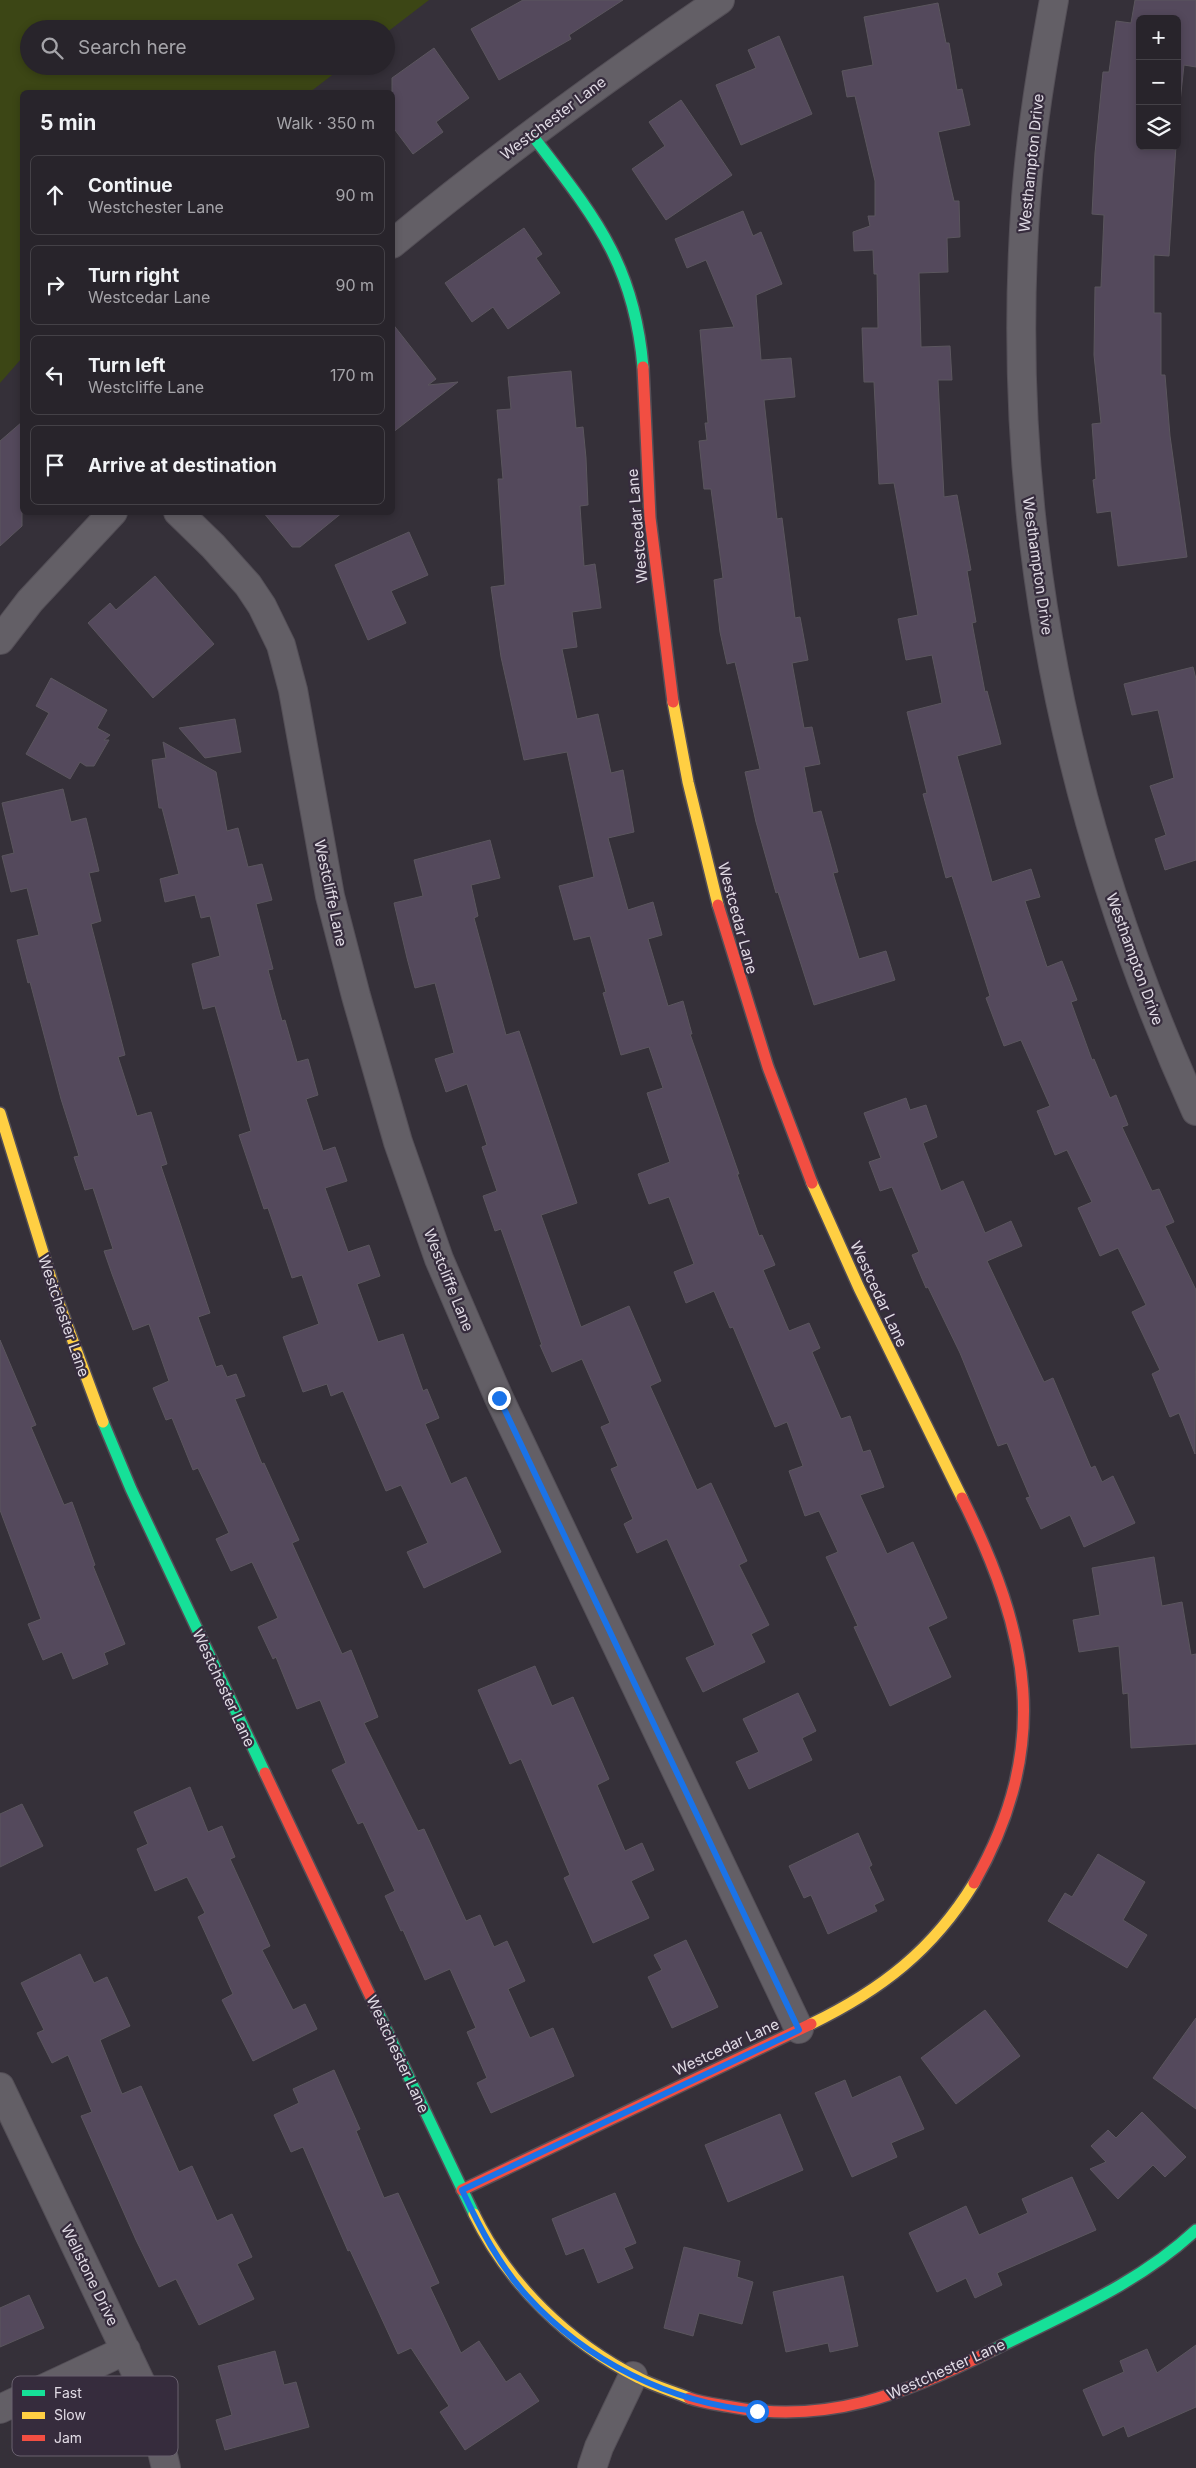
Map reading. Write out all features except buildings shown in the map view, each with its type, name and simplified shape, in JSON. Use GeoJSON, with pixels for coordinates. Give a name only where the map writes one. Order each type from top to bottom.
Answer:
{"type":"FeatureCollection","features":[{"type":"Feature","properties":{"kind":"street","name":"Westchester Lane"},"geometry":{"type":"LineString","coordinates":[[395,242],[473,178],[612,74],[720,0]]}},
{"type":"Feature","properties":{"kind":"street","name":"Westhampton Drive"},"geometry":{"type":"LineString","coordinates":[[1054,0],[1033,121],[1026,195],[1021,289],[1022,396],[1033,534],[1056,687],[1084,804],[1127,944],[1196,1111]]}},
{"type":"Feature","properties":{"kind":"street","name":"Westcedar Lane"},"geometry":{"type":"LineString","coordinates":[[462,2190],[799,2030],[862,1996],[892,1976],[918,1955],[943,1928],[965,1897],[984,1865],[1000,1829],[1012,1793],[1021,1757],[1024,1725],[1024,1686],[1018,1646],[1007,1605],[989,1560],[810,1180],[773,1082],[738,977],[706,855],[671,689],[650,519],[640,340],[632,298],[625,276],[594,219],[532,135]]}},
{"type":"Feature","properties":{"kind":"street"},"geometry":{"type":"LineString","coordinates":[[0,640],[30,601],[110,515]]}},
{"type":"Feature","properties":{"kind":"street","name":"Westcliffe Lane"},"geometry":{"type":"LineString","coordinates":[[181,515],[213,546],[248,585],[262,606],[281,645],[293,690],[330,896],[356,996],[398,1142],[439,1259],[499,1398],[799,2030]]}},
{"type":"Feature","properties":{"kind":"street","name":"Westchester Lane"},"geometry":{"type":"LineString","coordinates":[[0,1113],[22,1191],[60,1306],[91,1392],[131,1489],[462,2190],[497,2256],[528,2297],[585,2346],[633,2376],[676,2395],[741,2410],[800,2412],[868,2402],[934,2377],[1125,2286],[1154,2267],[1196,2230]]}},
{"type":"Feature","properties":{"kind":"street","name":"Wellstone Drive"},"geometry":{"type":"LineString","coordinates":[[0,2087],[126,2350],[136,2376]]}},
{"type":"Feature","properties":{"kind":"street"},"geometry":{"type":"LineString","coordinates":[[70,2376],[126,2350]]}},
{"type":"Feature","properties":{"kind":"street"},"geometry":{"type":"LineString","coordinates":[[592,2468],[599,2447],[633,2376]]}},
{"type":"Feature","properties":{"kind":"street"},"geometry":{"type":"LineString","coordinates":[[0,2409],[12,2403]]}},
{"type":"Feature","properties":{"kind":"green space"},"geometry":{"type":"Polygon","coordinates":[[[0,0],[429,0],[395,26],[395,20],[20,20],[20,75],[332,75],[313,90],[20,90],[20,360],[0,383],[0,0]]]}},
{"type":"Feature","properties":{"kind":"traffic: fast"},"geometry":{"type":"LineString","coordinates":[[532,135],[592,216],[620,269],[638,330],[643,367]]}},
{"type":"Feature","properties":{"kind":"traffic: fast"},"geometry":{"type":"LineString","coordinates":[[103,1422],[131,1489],[265,1773]]}},
{"type":"Feature","properties":{"kind":"traffic: fast"},"geometry":{"type":"LineString","coordinates":[[376,2008],[474,2214]]}},
{"type":"Feature","properties":{"kind":"traffic: fast"},"geometry":{"type":"LineString","coordinates":[[993,2350],[1125,2283],[1149,2267],[1196,2230]]}},
{"type":"Feature","properties":{"kind":"traffic: slow"},"geometry":{"type":"LineString","coordinates":[[673,702],[688,782],[718,905]]}},
{"type":"Feature","properties":{"kind":"traffic: slow"},"geometry":{"type":"LineString","coordinates":[[0,1113],[57,1298],[103,1422]]}},
{"type":"Feature","properties":{"kind":"traffic: slow"},"geometry":{"type":"LineString","coordinates":[[812,1183],[859,1288],[962,1498]]}},
{"type":"Feature","properties":{"kind":"traffic: slow"},"geometry":{"type":"LineString","coordinates":[[811,2024],[860,1997],[903,1966],[941,1929],[974,1883]]}},
{"type":"Feature","properties":{"kind":"traffic: slow"},"geometry":{"type":"LineString","coordinates":[[474,2214],[504,2264],[543,2309],[565,2329],[613,2364],[645,2381],[689,2398]]}},
{"type":"Feature","properties":{"kind":"traffic: jam"},"geometry":{"type":"LineString","coordinates":[[643,367],[650,518],[673,702]]}},
{"type":"Feature","properties":{"kind":"traffic: jam"},"geometry":{"type":"LineString","coordinates":[[718,905],[768,1067],[812,1183]]}},
{"type":"Feature","properties":{"kind":"traffic: jam"},"geometry":{"type":"LineString","coordinates":[[962,1498],[985,1548],[1003,1596],[1016,1643],[1023,1689],[1023,1736],[1015,1784],[999,1832],[974,1883]]}},
{"type":"Feature","properties":{"kind":"traffic: jam"},"geometry":{"type":"LineString","coordinates":[[265,1773],[376,2008]]}},
{"type":"Feature","properties":{"kind":"traffic: jam"},"geometry":{"type":"LineString","coordinates":[[462,2190],[811,2024]]}},
{"type":"Feature","properties":{"kind":"traffic: jam"},"geometry":{"type":"LineString","coordinates":[[689,2398],[712,2404],[762,2411],[797,2412],[831,2409],[864,2402],[896,2392],[961,2366],[993,2350]]}},
{"type":"Feature","properties":{"kind":"route"},"geometry":{"type":"LineString","coordinates":[[499,1398],[799,2030],[462,2190],[485,2237],[512,2277],[528,2297],[547,2315],[585,2346],[608,2363],[676,2395],[722,2407],[757,2411]]}}]}
